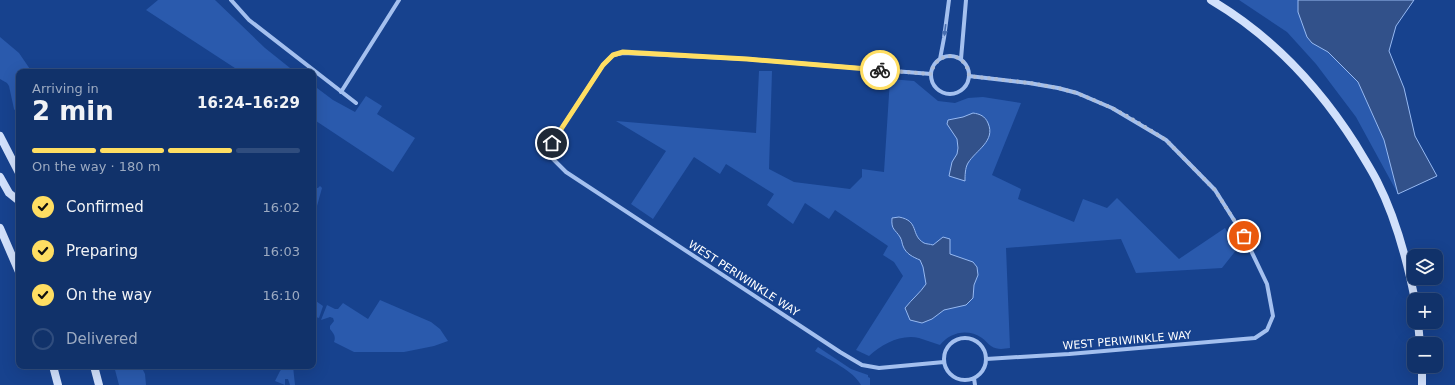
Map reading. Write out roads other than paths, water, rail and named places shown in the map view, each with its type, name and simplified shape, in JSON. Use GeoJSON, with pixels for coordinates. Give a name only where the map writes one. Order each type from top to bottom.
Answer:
{"type":"FeatureCollection","features":[{"type":"Feature","properties":{"kind":"street"},"geometry":{"type":"LineString","coordinates":[[231,0],[249,20],[312,69]]}},
{"type":"Feature","properties":{"kind":"street"},"geometry":{"type":"LineString","coordinates":[[341,92],[399,0]]}},
{"type":"Feature","properties":{"kind":"street"},"geometry":{"type":"LineString","coordinates":[[940,59],[950,56],[961,60],[966,64],[969,70],[968,82],[961,91],[949,94],[938,90],[934,86],[931,74],[932,68],[940,59],[949,0]]}},
{"type":"Feature","properties":{"kind":"street"},"geometry":{"type":"LineString","coordinates":[[961,60],[966,0]]}},
{"type":"Feature","properties":{"kind":"street"},"geometry":{"type":"LineString","coordinates":[[1211,0],[1251,27],[1299,70],[1322,96],[1345,128],[1377,181],[1391,212],[1410,273],[1414,293]]}},
{"type":"Feature","properties":{"kind":"street","name":"WEST PERIWINKLE WAY"},"geometry":{"type":"LineString","coordinates":[[931,74],[747,59],[623,52],[613,55],[603,65],[552,143],[551,157],[572,176],[862,365],[879,368],[944,362]]}},
{"type":"Feature","properties":{"kind":"street"},"geometry":{"type":"LineString","coordinates":[[316,72],[356,103]]}},
{"type":"Feature","properties":{"kind":"street","name":"WEST PERIWINKLE WAY"},"geometry":{"type":"LineString","coordinates":[[969,76],[1030,83],[1077,93],[1112,108],[1166,140],[1215,190],[1244,236],[1267,284],[1273,316],[1267,330],[1255,338],[1069,354],[986,359]]}},
{"type":"Feature","properties":{"kind":"street"},"geometry":{"type":"LineString","coordinates":[[0,136],[16,167]]}},
{"type":"Feature","properties":{"kind":"street"},"geometry":{"type":"LineString","coordinates":[[0,177],[9,193],[16,199]]}},
{"type":"Feature","properties":{"kind":"street"},"geometry":{"type":"LineString","coordinates":[[0,228],[16,265]]}},
{"type":"Feature","properties":{"kind":"street"},"geometry":{"type":"LineString","coordinates":[[964,339],[970,339],[981,346],[986,359],[983,370],[974,378],[965,380],[949,373],[944,362],[945,355],[951,344],[964,339]]}},
{"type":"Feature","properties":{"kind":"street"},"geometry":{"type":"LineString","coordinates":[[53,369],[58,385]]}},
{"type":"Feature","properties":{"kind":"street"},"geometry":{"type":"LineString","coordinates":[[95,369],[99,385]]}},
{"type":"Feature","properties":{"kind":"street"},"geometry":{"type":"LineString","coordinates":[[1422,373],[1422,385]]}},
{"type":"Feature","properties":{"kind":"street"},"geometry":{"type":"LineString","coordinates":[[974,378],[975,385]]}},
{"type":"Feature","properties":{"kind":"street"},"geometry":{"type":"LineString","coordinates":[[958,385],[960,379]]}}]}
